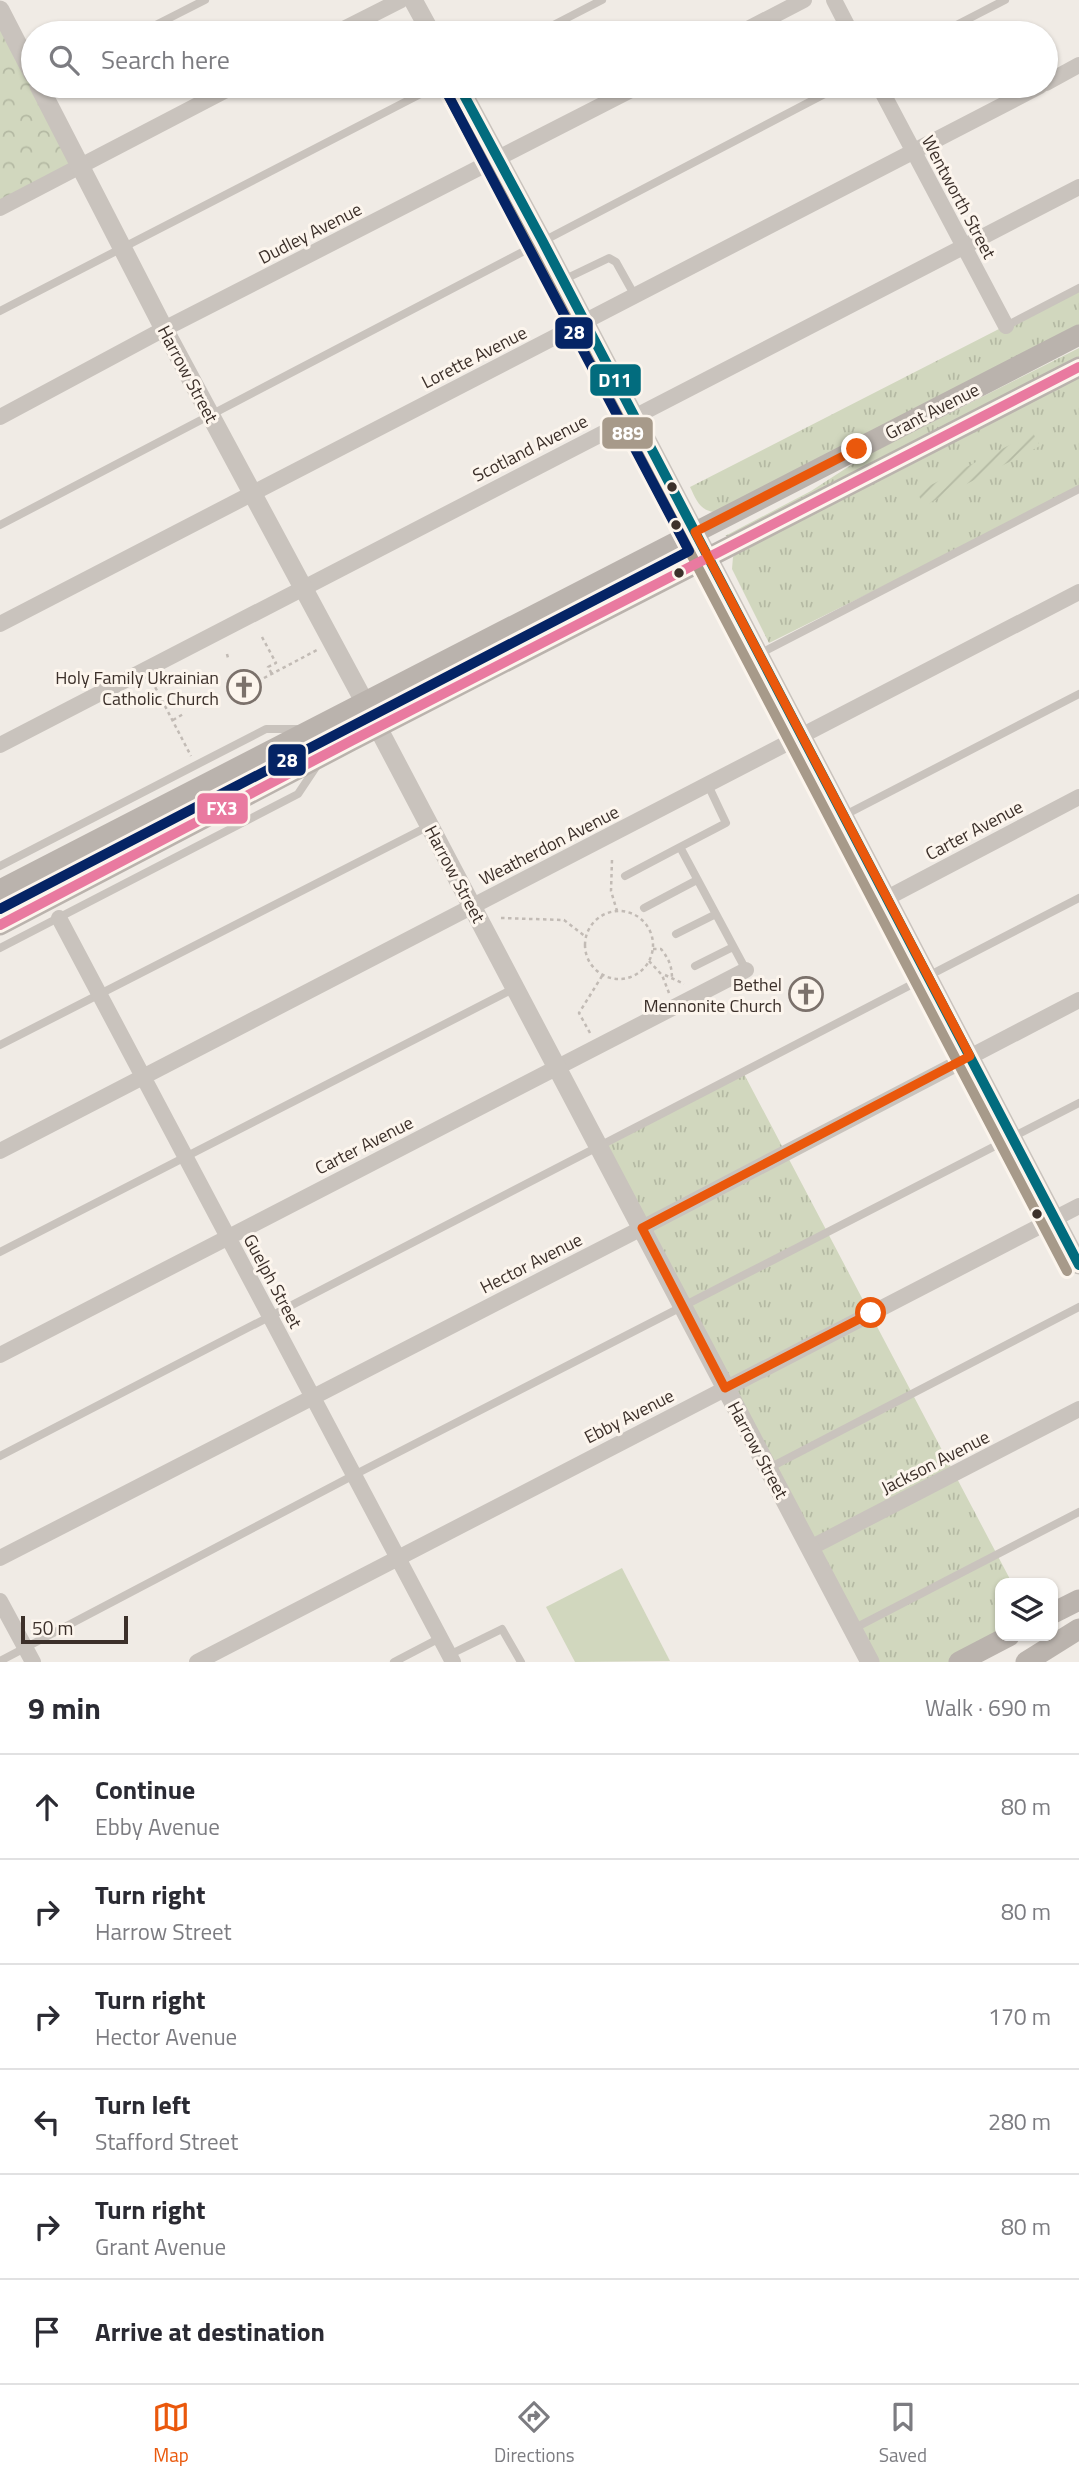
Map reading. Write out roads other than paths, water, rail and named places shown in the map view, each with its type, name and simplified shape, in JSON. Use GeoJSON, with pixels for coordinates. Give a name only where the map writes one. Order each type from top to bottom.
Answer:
{"type":"FeatureCollection","features":[{"type":"Feature","properties":{"kind":"main road","name":"Grant Avenue"},"geometry":{"type":"LineString","coordinates":[[0,890],[1079,335]]}},
{"type":"Feature","properties":{"kind":"main road","name":"Grant Avenue"},"geometry":{"type":"LineString","coordinates":[[0,925],[1079,367]]}},
{"type":"Feature","properties":{"kind":"main road"},"geometry":{"type":"LineString","coordinates":[[1058,1610],[1079,1600]]}},
{"type":"Feature","properties":{"kind":"main road"},"geometry":{"type":"LineString","coordinates":[[1026,1662],[1079,1629]]}},
{"type":"Feature","properties":{"kind":"main road"},"geometry":{"type":"LineString","coordinates":[[958,1662],[999,1641]]}},
{"type":"Feature","properties":{"kind":"street"},"geometry":{"type":"LineString","coordinates":[[0,3],[6,0]]}},
{"type":"Feature","properties":{"kind":"street"},"geometry":{"type":"LineString","coordinates":[[360,21],[401,0]]}},
{"type":"Feature","properties":{"kind":"street"},"geometry":{"type":"LineString","coordinates":[[413,0],[424,21]]}},
{"type":"Feature","properties":{"kind":"street"},"geometry":{"type":"LineString","coordinates":[[763,21],[804,0]]}},
{"type":"Feature","properties":{"kind":"street"},"geometry":{"type":"LineString","coordinates":[[834,0],[845,21]]}},
{"type":"Feature","properties":{"kind":"street"},"geometry":{"type":"LineString","coordinates":[[0,10],[21,51]]}},
{"type":"Feature","properties":{"kind":"street"},"geometry":{"type":"LineString","coordinates":[[1058,76],[1079,65]]}},
{"type":"Feature","properties":{"kind":"street","name":"Harrow Street"},"geometry":{"type":"LineString","coordinates":[[46,98],[164,329],[364,702],[870,1662]]}},
{"type":"Feature","properties":{"kind":"street"},"geometry":{"type":"LineString","coordinates":[[0,208],[211,98]]}},
{"type":"Feature","properties":{"kind":"street"},"geometry":{"type":"LineString","coordinates":[[465,98],[635,416],[1079,1265]]}},
{"type":"Feature","properties":{"kind":"street","name":"Dudley Avenue"},"geometry":{"type":"LineString","coordinates":[[0,417],[164,329],[616,98]]}},
{"type":"Feature","properties":{"kind":"street","name":"Wentworth Street"},"geometry":{"type":"LineString","coordinates":[[885,98],[1006,326]]}},
{"type":"Feature","properties":{"kind":"street","name":"Lorette Avenue"},"geometry":{"type":"LineString","coordinates":[[0,624],[1017,98]]}},
{"type":"Feature","properties":{"kind":"street","name":"Scotland Avenue"},"geometry":{"type":"LineString","coordinates":[[0,745],[1079,187]]}},
{"type":"Feature","properties":{"kind":"street","name":"Weatherdon Avenue"},"geometry":{"type":"LineString","coordinates":[[0,1151],[1079,592]]}},
{"type":"Feature","properties":{"kind":"street","name":"Carter Avenue"},"geometry":{"type":"LineString","coordinates":[[887,898],[1079,797]]}},
{"type":"Feature","properties":{"kind":"street","name":"Guelph Street"},"geometry":{"type":"LineString","coordinates":[[59,918],[451,1658]]}},
{"type":"Feature","properties":{"kind":"street","name":"Carter Avenue"},"geometry":{"type":"LineString","coordinates":[[0,1355],[746,970]]}},
{"type":"Feature","properties":{"kind":"street","name":"Hector Avenue"},"geometry":{"type":"LineString","coordinates":[[0,1558],[1079,1000]]}},
{"type":"Feature","properties":{"kind":"street","name":"Ebby Avenue"},"geometry":{"type":"LineString","coordinates":[[197,1662],[1079,1206]]}},
{"type":"Feature","properties":{"kind":"street","name":"Jackson Avenue"},"geometry":{"type":"LineString","coordinates":[[810,1548],[1079,1409]]}},
{"type":"Feature","properties":{"kind":"street"},"geometry":{"type":"LineString","coordinates":[[0,1601],[29,1655]]}},
{"type":"Feature","properties":{"kind":"lane"},"geometry":{"type":"LineString","coordinates":[[164,21],[205,0]]}},
{"type":"Feature","properties":{"kind":"lane"},"geometry":{"type":"LineString","coordinates":[[561,21],[602,0]]}},
{"type":"Feature","properties":{"kind":"lane"},"geometry":{"type":"LineString","coordinates":[[964,21],[1005,0]]}},
{"type":"Feature","properties":{"kind":"lane"},"geometry":{"type":"LineString","coordinates":[[0,311],[413,98]]}},
{"type":"Feature","properties":{"kind":"lane"},"geometry":{"type":"LineString","coordinates":[[0,524],[817,98]]}},
{"type":"Feature","properties":{"kind":"lane"},"geometry":{"type":"LineString","coordinates":[[563,280],[608,258],[616,262],[635,296]]}},
{"type":"Feature","properties":{"kind":"lane"},"geometry":{"type":"LineString","coordinates":[[1006,326],[1079,288]]}},
{"type":"Feature","properties":{"kind":"lane"},"geometry":{"type":"LineString","coordinates":[[759,654],[1079,489]]}},
{"type":"Feature","properties":{"kind":"lane"},"geometry":{"type":"LineString","coordinates":[[844,816],[1079,694]]}},
{"type":"Feature","properties":{"kind":"lane"},"geometry":{"type":"LineString","coordinates":[[0,866],[266,729],[311,730]]}},
{"type":"Feature","properties":{"kind":"lane"},"geometry":{"type":"LineString","coordinates":[[0,948],[298,794],[323,757]]}},
{"type":"Feature","properties":{"kind":"lane"},"geometry":{"type":"LineString","coordinates":[[625,876],[726,823],[708,785]]}},
{"type":"Feature","properties":{"kind":"lane"},"geometry":{"type":"LineString","coordinates":[[0,1045],[429,826]]}},
{"type":"Feature","properties":{"kind":"lane"},"geometry":{"type":"LineString","coordinates":[[680,847],[746,970]]}},
{"type":"Feature","properties":{"kind":"lane"},"geometry":{"type":"LineString","coordinates":[[644,908],[697,880]]}},
{"type":"Feature","properties":{"kind":"lane"},"geometry":{"type":"LineString","coordinates":[[0,1456],[1079,898]]}},
{"type":"Feature","properties":{"kind":"lane"},"geometry":{"type":"LineString","coordinates":[[676,934],[716,914]]}},
{"type":"Feature","properties":{"kind":"lane"},"geometry":{"type":"LineString","coordinates":[[695,966],[733,947]]}},
{"type":"Feature","properties":{"kind":"lane"},"geometry":{"type":"LineString","coordinates":[[0,1252],[515,988]]}},
{"type":"Feature","properties":{"kind":"lane"},"geometry":{"type":"LineString","coordinates":[[0,1661],[29,1655],[354,1475],[1079,1103]]}},
{"type":"Feature","properties":{"kind":"lane"},"geometry":{"type":"LineString","coordinates":[[769,1468],[1079,1307]]}},
{"type":"Feature","properties":{"kind":"lane"},"geometry":{"type":"LineString","coordinates":[[853,1629],[1079,1512]]}},
{"type":"Feature","properties":{"kind":"lane"},"geometry":{"type":"LineString","coordinates":[[451,1658],[502,1629],[521,1662]]}},
{"type":"Feature","properties":{"kind":"lane"},"geometry":{"type":"LineString","coordinates":[[394,1662],[440,1638]]}},
{"type":"Feature","properties":{"kind":"place","name":"Holy Family Ukrainian Catholic Church"},"geometry":{"type":"Point","coordinates":[244,687]}},
{"type":"Feature","properties":{"kind":"place","name":"Bethel Mennonite Church"},"geometry":{"type":"Point","coordinates":[806,994]}}]}
